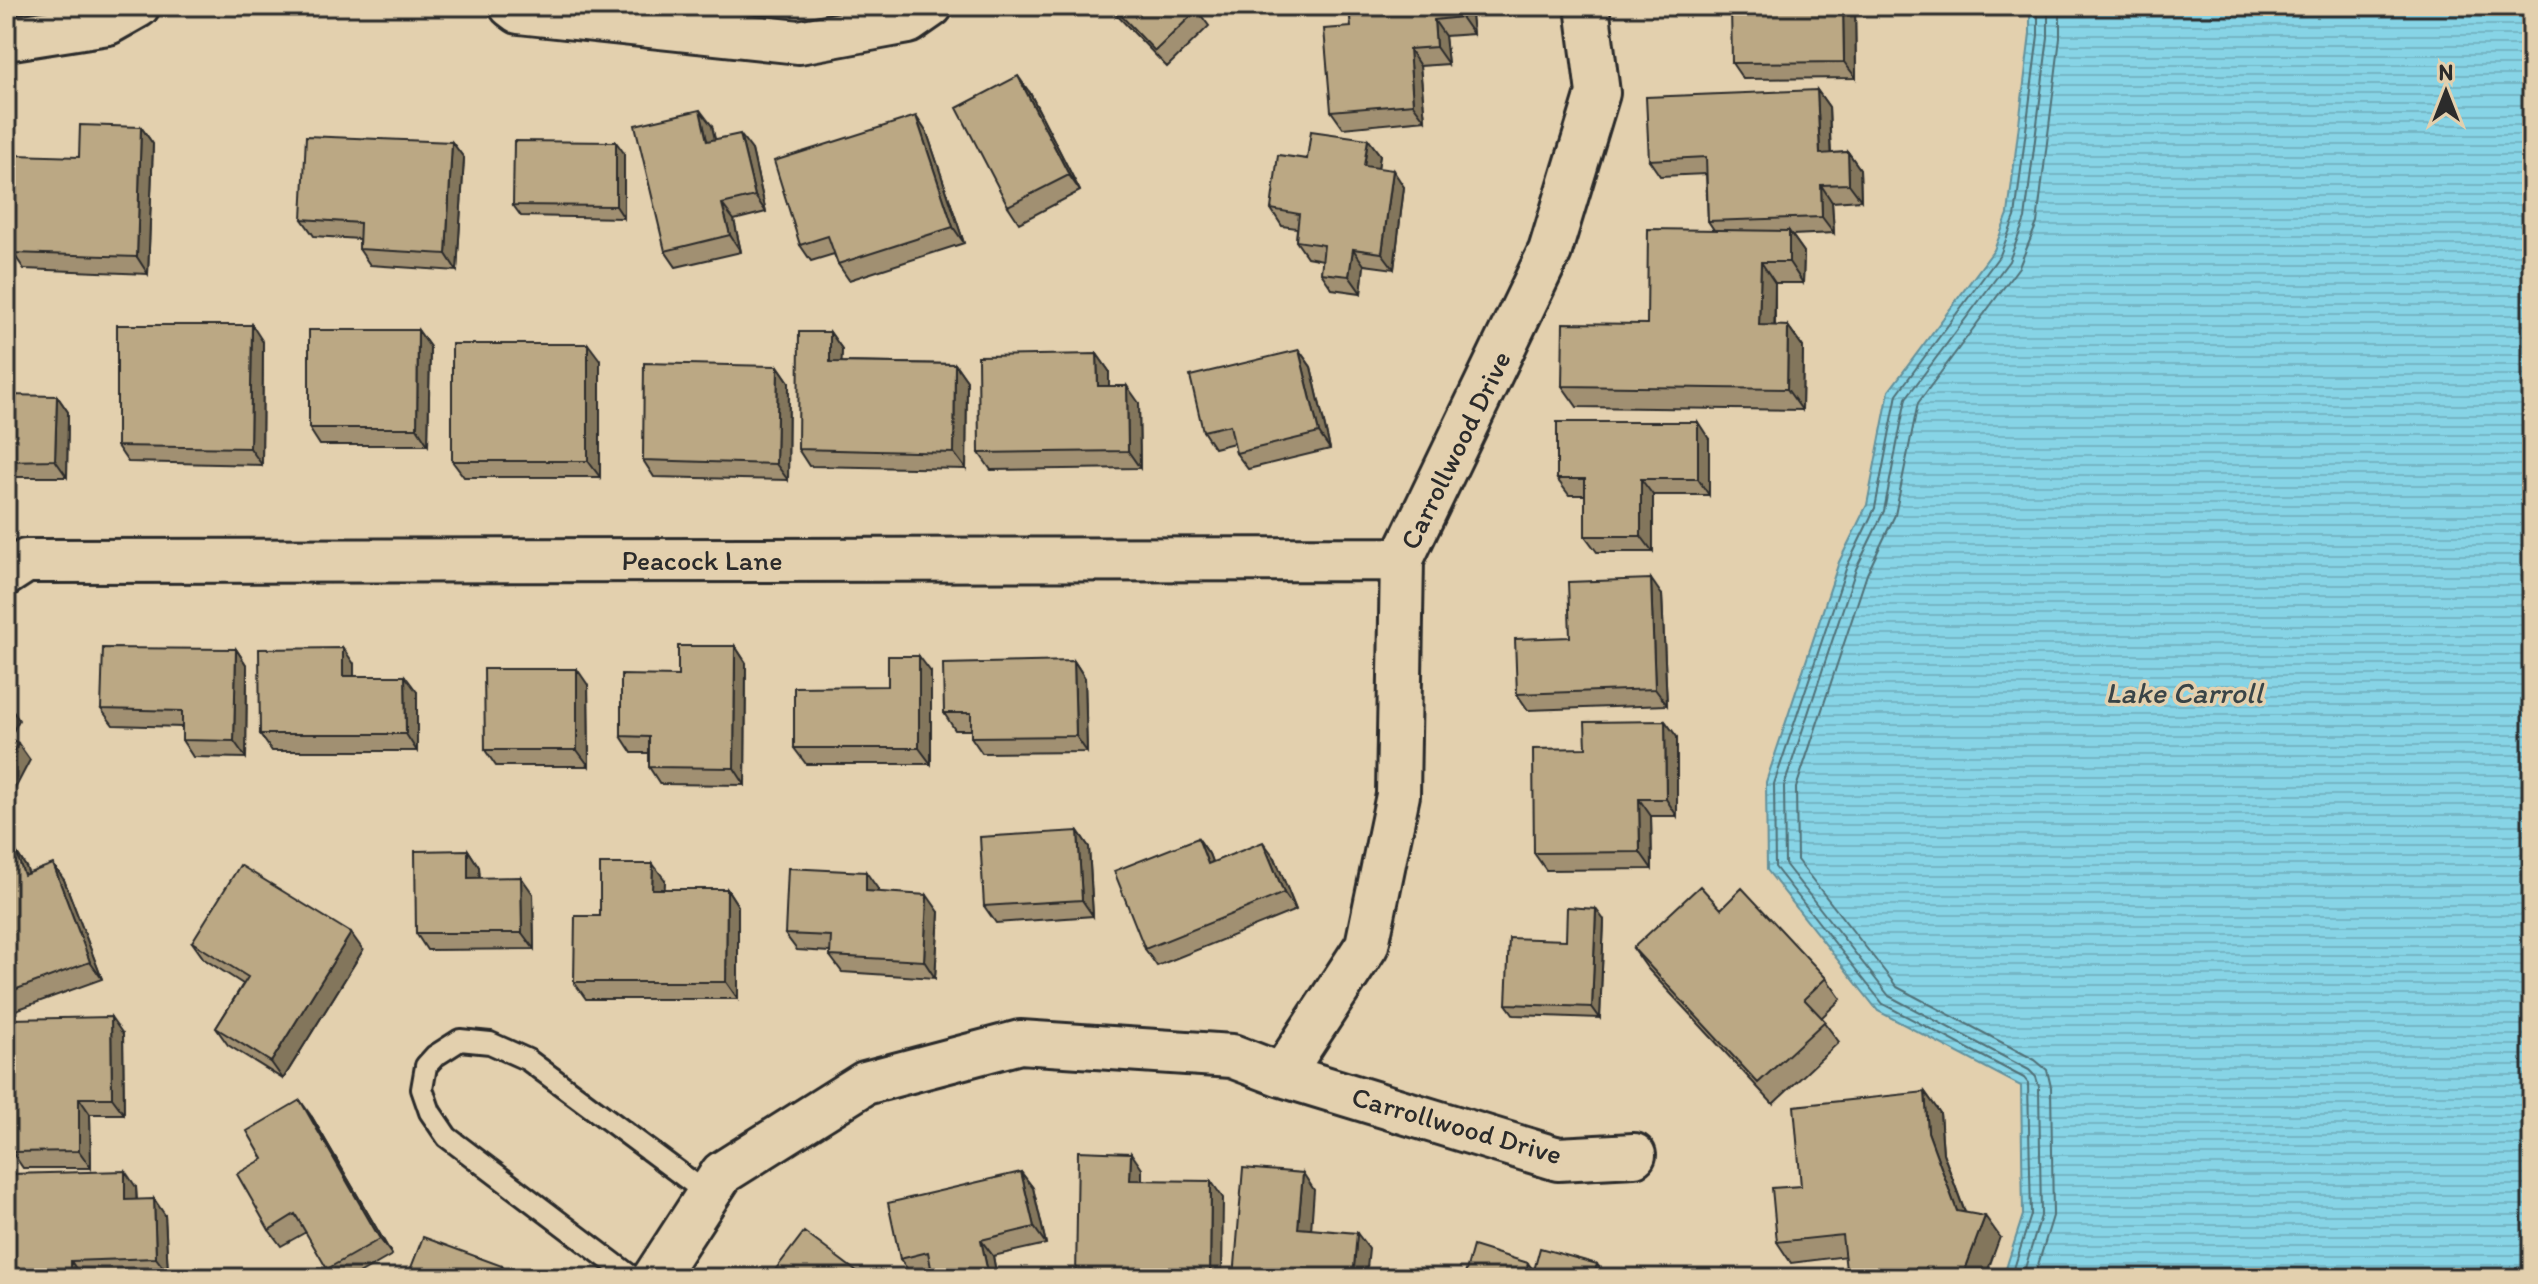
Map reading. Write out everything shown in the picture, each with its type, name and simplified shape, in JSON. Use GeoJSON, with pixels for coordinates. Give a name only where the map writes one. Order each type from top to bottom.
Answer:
{"type":"FeatureCollection","features":[{"type":"Feature","properties":{"kind":"street"},"geometry":{"type":"LineString","coordinates":[[6,39],[108,23],[138,6]]}},
{"type":"Feature","properties":{"kind":"street"},"geometry":{"type":"LineString","coordinates":[[511,6],[519,12],[799,42],[908,22],[931,6]]}},
{"type":"Feature","properties":{"kind":"street","name":"Carrollwood Drive"},"geometry":{"type":"LineString","coordinates":[[1282,1075],[1367,945],[1398,795],[1402,559],[1550,251],[1598,93],[1587,6]]}},
{"type":"Feature","properties":{"kind":"street","name":"Peacock Lane"},"geometry":{"type":"LineString","coordinates":[[6,574],[26,561],[1402,559]]}},
{"type":"Feature","properties":{"kind":"street","name":"Carrollwood Drive"},"geometry":{"type":"LineString","coordinates":[[654,1278],[722,1173],[865,1083],[1020,1042],[1232,1056],[1282,1075],[1558,1159],[1634,1155]]}},
{"type":"Feature","properties":{"kind":"lane"},"geometry":{"type":"LineString","coordinates":[[633,1278],[447,1137],[430,1112],[422,1089],[426,1066],[435,1056],[460,1040],[490,1043],[528,1060],[709,1195]]}},
{"type":"Feature","properties":{"kind":"water","name":"Lake Carroll"},"geometry":{"type":"Polygon","coordinates":[[[2030,6],[2532,6],[2532,1278],[2003,1278],[2023,1215],[2021,1086],[1878,1011],[1767,870],[1766,782],[1839,562],[1867,505],[1889,391],[1994,250],[2008,214],[2030,34],[2030,6]]]}},
{"type":"Feature","properties":{"kind":"building"},"geometry":{"type":"Polygon","coordinates":[[[1112,6],[1194,6],[1198,9],[1155,51],[1112,6]]]}},
{"type":"Feature","properties":{"kind":"building"},"geometry":{"type":"Polygon","coordinates":[[[1349,6],[1460,6],[1461,17],[1434,20],[1436,47],[1409,49],[1413,104],[1331,111],[1324,29],[1351,27],[1349,6]]]}},
{"type":"Feature","properties":{"kind":"building"},"geometry":{"type":"Polygon","coordinates":[[[1731,6],[1843,6],[1844,62],[1732,63],[1731,6]]]}},
{"type":"Feature","properties":{"kind":"building"},"geometry":{"type":"Polygon","coordinates":[[[1018,76],[1069,175],[1008,206],[957,108],[1018,76]]]}},
{"type":"Feature","properties":{"kind":"building"},"geometry":{"type":"Polygon","coordinates":[[[1817,90],[1820,154],[1848,152],[1849,184],[1821,185],[1822,217],[1708,221],[1706,157],[1649,160],[1646,97],[1817,90]]]}},
{"type":"Feature","properties":{"kind":"building"},"geometry":{"type":"Polygon","coordinates":[[[700,110],[707,141],[740,134],[755,196],[722,204],[730,235],[665,251],[635,125],[700,110]]]}},
{"type":"Feature","properties":{"kind":"building"},"geometry":{"type":"Polygon","coordinates":[[[916,116],[953,227],[838,264],[828,236],[800,245],[774,161],[916,116]]]}},
{"type":"Feature","properties":{"kind":"building"},"geometry":{"type":"Polygon","coordinates":[[[80,125],[141,127],[137,257],[13,253],[16,155],[79,157],[80,125]]]}},
{"type":"Feature","properties":{"kind":"building"},"geometry":{"type":"Polygon","coordinates":[[[1311,131],[1368,139],[1364,166],[1393,170],[1382,253],[1353,249],[1349,276],[1321,273],[1324,245],[1296,241],[1299,214],[1271,209],[1278,155],[1307,159],[1311,131]]]}},
{"type":"Feature","properties":{"kind":"building"},"geometry":{"type":"Polygon","coordinates":[[[306,136],[452,142],[446,254],[359,249],[360,223],[302,219],[306,136]]]}},
{"type":"Feature","properties":{"kind":"building"},"geometry":{"type":"Polygon","coordinates":[[[514,141],[616,142],[616,206],[513,205],[514,141]]]}},
{"type":"Feature","properties":{"kind":"building"},"geometry":{"type":"Polygon","coordinates":[[[1648,229],[1789,231],[1789,262],[1761,262],[1759,325],[1788,326],[1787,389],[1562,386],[1563,323],[1647,324],[1648,229]]]}},
{"type":"Feature","properties":{"kind":"building"},"geometry":{"type":"Polygon","coordinates":[[[117,325],[252,325],[250,448],[117,446],[117,325]]]}},
{"type":"Feature","properties":{"kind":"building"},"geometry":{"type":"Polygon","coordinates":[[[309,330],[418,330],[417,428],[309,428],[309,330]]]}},
{"type":"Feature","properties":{"kind":"building"},"geometry":{"type":"Polygon","coordinates":[[[799,332],[830,332],[830,362],[955,364],[954,453],[798,449],[799,332]]]}},
{"type":"Feature","properties":{"kind":"building"},"geometry":{"type":"Polygon","coordinates":[[[452,344],[588,344],[588,461],[452,461],[452,344]]]}},
{"type":"Feature","properties":{"kind":"building"},"geometry":{"type":"Polygon","coordinates":[[[1299,350],[1319,433],[1236,453],[1230,425],[1203,431],[1190,376],[1299,350]]]}},
{"type":"Feature","properties":{"kind":"building"},"geometry":{"type":"Polygon","coordinates":[[[1097,354],[1098,386],[1127,386],[1128,451],[979,453],[978,356],[1097,354]]]}},
{"type":"Feature","properties":{"kind":"building"},"geometry":{"type":"Polygon","coordinates":[[[644,363],[778,366],[776,464],[643,460],[644,363]]]}},
{"type":"Feature","properties":{"kind":"building"},"geometry":{"type":"Polygon","coordinates":[[[6,395],[57,396],[55,460],[6,461],[6,395]]]}},
{"type":"Feature","properties":{"kind":"building"},"geometry":{"type":"Polygon","coordinates":[[[1557,422],[1698,422],[1698,479],[1641,479],[1641,536],[1585,536],[1585,479],[1557,479],[1557,422]]]}},
{"type":"Feature","properties":{"kind":"building"},"geometry":{"type":"Polygon","coordinates":[[[1651,579],[1655,689],[1517,694],[1515,639],[1570,637],[1568,582],[1651,579]]]}},
{"type":"Feature","properties":{"kind":"building"},"geometry":{"type":"Polygon","coordinates":[[[678,646],[735,646],[734,768],[649,767],[649,737],[621,736],[621,675],[678,676],[678,646]]]}},
{"type":"Feature","properties":{"kind":"building"},"geometry":{"type":"Polygon","coordinates":[[[103,648],[236,649],[234,741],[182,740],[182,711],[101,709],[103,648]]]}},
{"type":"Feature","properties":{"kind":"building"},"geometry":{"type":"Polygon","coordinates":[[[343,648],[343,676],[405,676],[406,734],[260,734],[259,649],[343,648]]]}},
{"type":"Feature","properties":{"kind":"building"},"geometry":{"type":"Polygon","coordinates":[[[888,656],[919,656],[919,748],[794,748],[794,687],[888,686],[888,656]]]}},
{"type":"Feature","properties":{"kind":"building"},"geometry":{"type":"Polygon","coordinates":[[[1074,661],[1076,736],[971,737],[971,713],[944,713],[943,664],[1074,661]]]}},
{"type":"Feature","properties":{"kind":"building"},"geometry":{"type":"Polygon","coordinates":[[[484,669],[577,669],[577,750],[485,750],[484,669]]]}},
{"type":"Feature","properties":{"kind":"building"},"geometry":{"type":"Polygon","coordinates":[[[1665,721],[1666,799],[1639,799],[1640,852],[1534,853],[1533,749],[1586,748],[1585,722],[1665,721]]]}},
{"type":"Feature","properties":{"kind":"building"},"geometry":{"type":"Polygon","coordinates":[[[6,737],[18,743],[6,767],[6,737]]]}},
{"type":"Feature","properties":{"kind":"building"},"geometry":{"type":"Polygon","coordinates":[[[1078,831],[1082,900],[984,906],[980,837],[1078,831]]]}},
{"type":"Feature","properties":{"kind":"building"},"geometry":{"type":"Polygon","coordinates":[[[1198,838],[1208,864],[1263,842],[1284,893],[1145,949],[1114,871],[1198,838]]]}},
{"type":"Feature","properties":{"kind":"building"},"geometry":{"type":"Polygon","coordinates":[[[15,850],[24,875],[53,864],[90,962],[6,993],[6,853],[15,850]]]}},
{"type":"Feature","properties":{"kind":"building"},"geometry":{"type":"Polygon","coordinates":[[[468,850],[468,878],[521,877],[522,933],[416,933],[415,851],[468,850]]]}},
{"type":"Feature","properties":{"kind":"building"},"geometry":{"type":"Polygon","coordinates":[[[600,864],[653,864],[652,889],[727,889],[726,982],[574,982],[575,916],[600,916],[600,864]]]}},
{"type":"Feature","properties":{"kind":"building"},"geometry":{"type":"Polygon","coordinates":[[[240,865],[351,933],[271,1062],[216,1028],[248,977],[192,942],[240,865]]]}},
{"type":"Feature","properties":{"kind":"building"},"geometry":{"type":"Polygon","coordinates":[[[788,868],[866,872],[866,891],[927,895],[924,961],[830,956],[831,936],[785,934],[788,868]]]}},
{"type":"Feature","properties":{"kind":"building"},"geometry":{"type":"Polygon","coordinates":[[[1700,886],[1721,909],[1742,888],[1826,978],[1804,999],[1825,1021],[1758,1083],[1633,948],[1700,886]]]}},
{"type":"Feature","properties":{"kind":"building"},"geometry":{"type":"Polygon","coordinates":[[[1567,907],[1596,909],[1592,1007],[1506,1004],[1509,938],[1566,940],[1567,907]]]}},
{"type":"Feature","properties":{"kind":"building"},"geometry":{"type":"Polygon","coordinates":[[[111,1017],[112,1098],[79,1098],[79,1151],[12,1152],[10,1019],[111,1017]]]}},
{"type":"Feature","properties":{"kind":"building"},"geometry":{"type":"Polygon","coordinates":[[[1925,1092],[1928,1132],[1957,1211],[1985,1216],[1962,1278],[1847,1278],[1842,1235],[1777,1242],[1772,1188],[1801,1186],[1794,1106],[1925,1092]]]}},
{"type":"Feature","properties":{"kind":"building"},"geometry":{"type":"Polygon","coordinates":[[[300,1100],[380,1239],[327,1269],[295,1214],[269,1230],[237,1174],[263,1159],[247,1131],[300,1100]]]}},
{"type":"Feature","properties":{"kind":"building"},"geometry":{"type":"Polygon","coordinates":[[[1078,1151],[1131,1153],[1130,1180],[1211,1181],[1210,1278],[1076,1278],[1078,1151]]]}},
{"type":"Feature","properties":{"kind":"building"},"geometry":{"type":"Polygon","coordinates":[[[1243,1168],[1303,1173],[1298,1228],[1357,1233],[1353,1278],[1234,1278],[1243,1168]]]}},
{"type":"Feature","properties":{"kind":"building"},"geometry":{"type":"Polygon","coordinates":[[[125,1171],[125,1200],[154,1199],[156,1258],[71,1261],[71,1278],[14,1278],[11,1174],[125,1171]]]}},
{"type":"Feature","properties":{"kind":"building"},"geometry":{"type":"Polygon","coordinates":[[[1021,1172],[1034,1227],[981,1240],[987,1268],[933,1278],[928,1252],[900,1259],[888,1203],[1021,1172]]]}},
{"type":"Feature","properties":{"kind":"building"},"geometry":{"type":"Polygon","coordinates":[[[804,1232],[865,1278],[769,1278],[804,1232]]]}},
{"type":"Feature","properties":{"kind":"building"},"geometry":{"type":"Polygon","coordinates":[[[423,1237],[502,1266],[497,1278],[407,1278],[423,1237]]]}},
{"type":"Feature","properties":{"kind":"building"},"geometry":{"type":"Polygon","coordinates":[[[1473,1246],[1528,1263],[1524,1278],[1464,1278],[1473,1246]]]}},
{"type":"Feature","properties":{"kind":"building"},"geometry":{"type":"Polygon","coordinates":[[[1540,1248],[1597,1264],[1593,1278],[1532,1278],[1540,1248]]]}}]}
